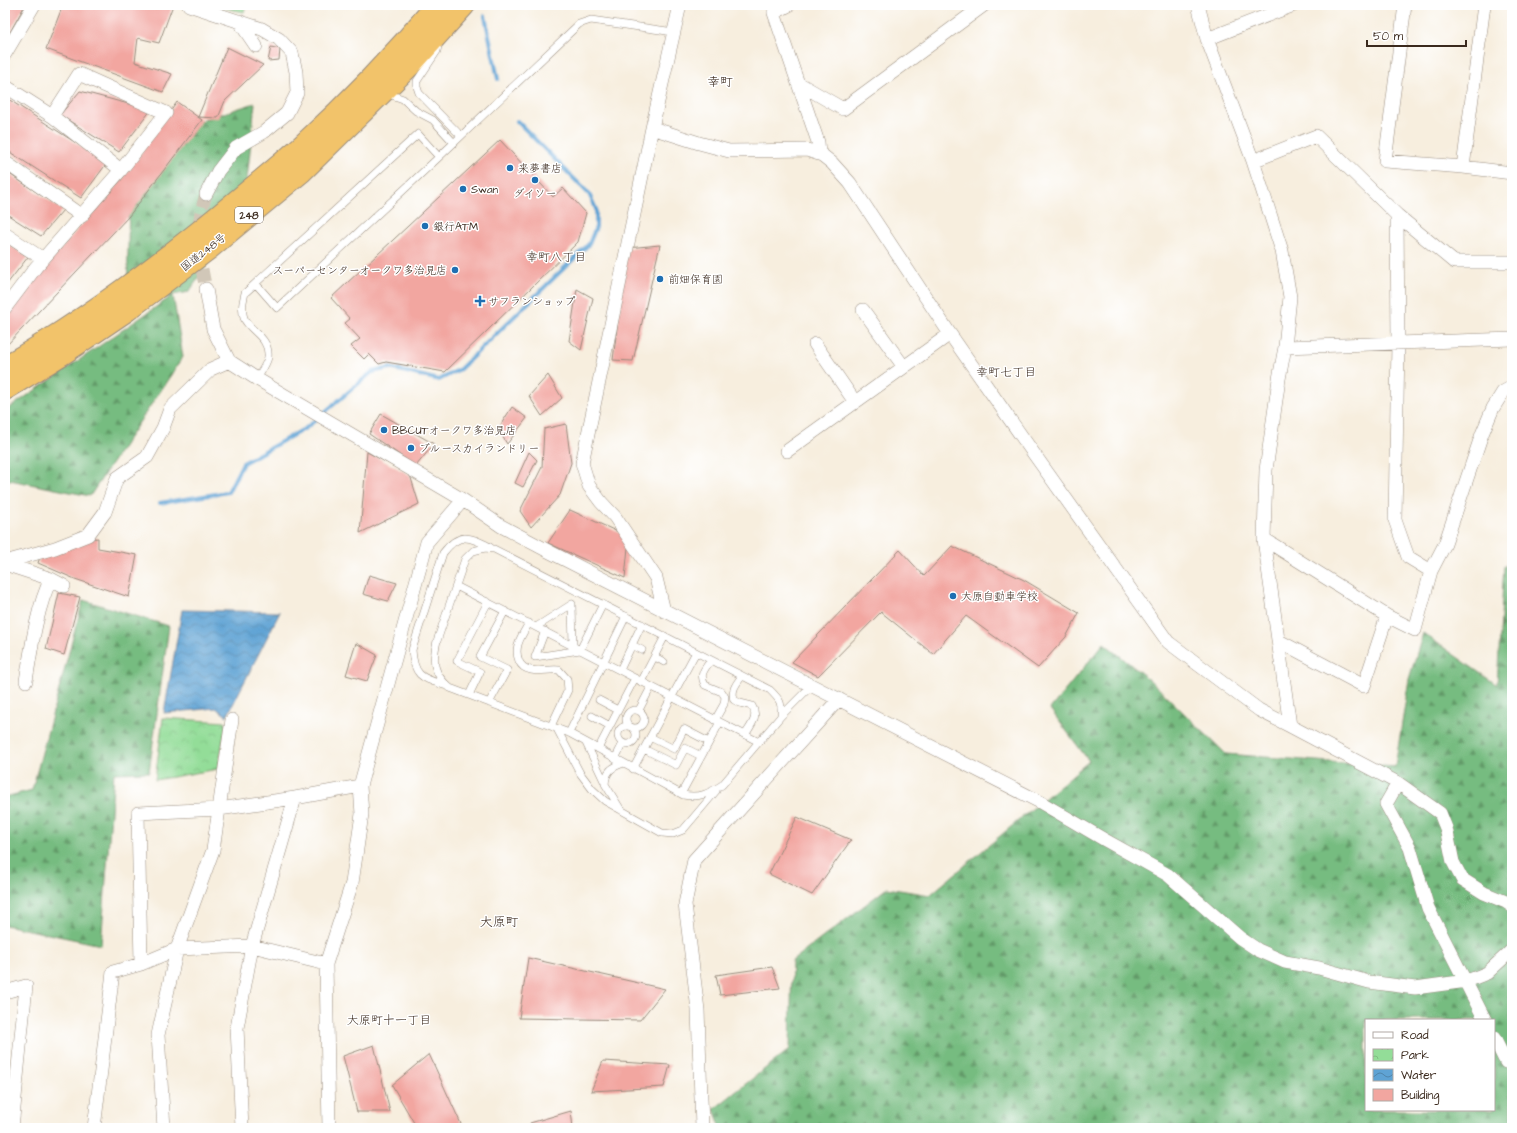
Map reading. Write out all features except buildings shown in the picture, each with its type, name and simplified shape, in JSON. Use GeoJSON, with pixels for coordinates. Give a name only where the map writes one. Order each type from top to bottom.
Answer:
{"type":"FeatureCollection","features":[{"type":"Feature","properties":{"kind":"highway","name":"国道248号"},"geometry":{"type":"LineString","coordinates":[[5,367],[100,307],[200,232],[300,148],[353,97],[437,5]]}},
{"type":"Feature","properties":{"kind":"highway","name":"国道248号"},"geometry":{"type":"LineString","coordinates":[[5,389],[62,354],[127,310],[208,249],[302,171],[409,66],[444,29],[464,5]]}},
{"type":"Feature","properties":{"kind":"street"},"geometry":{"type":"LineString","coordinates":[[5,54],[34,5]]}},
{"type":"Feature","properties":{"kind":"street"},"geometry":{"type":"LineString","coordinates":[[189,5],[262,29],[279,39],[292,53],[296,72],[297,93],[287,113],[264,132],[236,148],[218,171],[206,194]]}},
{"type":"Feature","properties":{"kind":"street"},"geometry":{"type":"LineString","coordinates":[[664,610],[656,578],[615,517],[589,486],[582,463],[652,128],[680,5]]}},
{"type":"Feature","properties":{"kind":"street"},"geometry":{"type":"LineString","coordinates":[[789,5],[774,13],[818,142],[819,154]]}},
{"type":"Feature","properties":{"kind":"street"},"geometry":{"type":"LineString","coordinates":[[798,83],[843,109],[984,5]]}},
{"type":"Feature","properties":{"kind":"street"},"geometry":{"type":"LineString","coordinates":[[1198,5],[1207,39],[1253,161],[1282,251],[1290,297],[1285,347],[1266,470],[1264,539],[1290,726]]}},
{"type":"Feature","properties":{"kind":"street"},"geometry":{"type":"LineString","coordinates":[[1207,39],[1294,5]]}},
{"type":"Feature","properties":{"kind":"street"},"geometry":{"type":"LineString","coordinates":[[1405,5],[1385,161],[1463,167],[1512,173]]}},
{"type":"Feature","properties":{"kind":"street"},"geometry":{"type":"LineString","coordinates":[[1463,167],[1484,5]]}},
{"type":"Feature","properties":{"kind":"street"},"geometry":{"type":"LineString","coordinates":[[239,21],[256,46]]}},
{"type":"Feature","properties":{"kind":"street"},"geometry":{"type":"LineString","coordinates":[[6,305],[43,259],[121,170],[166,113],[79,74],[52,116]]}},
{"type":"Feature","properties":{"kind":"street"},"geometry":{"type":"LineString","coordinates":[[5,86],[52,116],[121,170]]}},
{"type":"Feature","properties":{"kind":"street"},"geometry":{"type":"LineString","coordinates":[[652,128],[699,144],[729,151],[807,150],[819,154],[832,163],[850,183],[950,334],[1168,642],[1259,710],[1398,783],[1440,813],[1446,828],[1453,862],[1462,879],[1484,893],[1512,906]]}},
{"type":"Feature","properties":{"kind":"street"},"geometry":{"type":"LineString","coordinates":[[1253,161],[1316,136],[1397,215],[1454,262],[1512,262]]}},
{"type":"Feature","properties":{"kind":"street"},"geometry":{"type":"LineString","coordinates":[[5,162],[82,216]]}},
{"type":"Feature","properties":{"kind":"street"},"geometry":{"type":"LineString","coordinates":[[1397,215],[1398,343],[1395,520],[1408,557],[1431,571]]}},
{"type":"Feature","properties":{"kind":"street"},"geometry":{"type":"LineString","coordinates":[[5,234],[43,259]]}},
{"type":"Feature","properties":{"kind":"street"},"geometry":{"type":"LineString","coordinates":[[206,289],[213,329],[229,361],[257,379],[463,500],[501,526],[1040,802],[1168,876],[1198,900],[1225,926],[1258,950],[1285,962],[1319,968],[1369,982],[1415,988],[1467,982],[1487,973],[1512,950]]}},
{"type":"Feature","properties":{"kind":"street"},"geometry":{"type":"LineString","coordinates":[[863,310],[904,367]]}},
{"type":"Feature","properties":{"kind":"street"},"geometry":{"type":"LineString","coordinates":[[788,451],[950,334]]}},
{"type":"Feature","properties":{"kind":"street"},"geometry":{"type":"LineString","coordinates":[[1285,347],[1512,340]]}},
{"type":"Feature","properties":{"kind":"street"},"geometry":{"type":"LineString","coordinates":[[815,344],[855,402]]}},
{"type":"Feature","properties":{"kind":"street"},"geometry":{"type":"LineString","coordinates":[[5,563],[55,548],[88,535],[105,512],[117,478],[147,457],[163,428],[170,409],[211,370],[229,361]]}},
{"type":"Feature","properties":{"kind":"street"},"geometry":{"type":"LineString","coordinates":[[1264,539],[1387,616],[1415,630],[1431,571],[1445,544],[1492,408],[1503,392],[1512,387]]}},
{"type":"Feature","properties":{"kind":"street"},"geometry":{"type":"LineString","coordinates":[[329,1128],[326,964],[352,883],[362,814],[360,786],[427,542],[463,500]]}},
{"type":"Feature","properties":{"kind":"street"},"geometry":{"type":"LineString","coordinates":[[5,563],[51,579],[64,586]]}},
{"type":"Feature","properties":{"kind":"street"},"geometry":{"type":"LineString","coordinates":[[26,680],[45,591],[51,579]]}},
{"type":"Feature","properties":{"kind":"street"},"geometry":{"type":"LineString","coordinates":[[1279,641],[1364,686],[1387,616]]}},
{"type":"Feature","properties":{"kind":"street"},"geometry":{"type":"LineString","coordinates":[[702,1128],[698,1010],[685,904],[694,860],[839,699]]}},
{"type":"Feature","properties":{"kind":"street"},"geometry":{"type":"LineString","coordinates":[[164,1128],[158,1035],[177,949],[213,850],[232,720]]}},
{"type":"Feature","properties":{"kind":"street"},"geometry":{"type":"LineString","coordinates":[[1398,783],[1386,804],[1410,848],[1428,908],[1485,1019]]}},
{"type":"Feature","properties":{"kind":"street"},"geometry":{"type":"LineString","coordinates":[[141,964],[138,813],[218,808],[295,798],[360,786]]}},
{"type":"Feature","properties":{"kind":"street"},"geometry":{"type":"LineString","coordinates":[[242,1128],[237,1028],[252,946],[295,798]]}},
{"type":"Feature","properties":{"kind":"street"},"geometry":{"type":"LineString","coordinates":[[94,1128],[113,972],[141,964],[177,949],[252,946],[326,964]]}},
{"type":"Feature","properties":{"kind":"street"},"geometry":{"type":"LineString","coordinates":[[5,992],[26,986],[12,1128]]}},
{"type":"Feature","properties":{"kind":"street"},"geometry":{"type":"LineString","coordinates":[[1495,1040],[1506,1062]]}},
{"type":"Feature","properties":{"kind":"lane"},"geometry":{"type":"LineString","coordinates":[[256,284],[277,308],[579,24],[591,20],[674,32]]}},
{"type":"Feature","properties":{"kind":"lane"},"geometry":{"type":"LineString","coordinates":[[444,29],[437,51],[417,81],[417,88],[419,94],[461,136]]}},
{"type":"Feature","properties":{"kind":"lane"},"geometry":{"type":"LineString","coordinates":[[378,97],[392,95],[402,98],[416,111],[433,120],[454,143]]}},
{"type":"Feature","properties":{"kind":"lane"},"geometry":{"type":"LineString","coordinates":[[257,379],[268,358],[268,347],[259,334],[245,320],[242,308],[245,293],[418,134],[439,157]]}},
{"type":"Feature","properties":{"kind":"lane"},"geometry":{"type":"LineString","coordinates":[[722,785],[709,793],[695,797],[681,794],[554,727],[425,679],[418,673],[413,664],[412,650],[443,553],[450,544],[458,538],[476,540],[770,690],[778,698],[782,706],[781,716]]}},
{"type":"Feature","properties":{"kind":"lane"},"geometry":{"type":"LineString","coordinates":[[450,688],[441,680],[435,668],[434,654],[437,641],[465,559],[474,551],[485,548],[494,549]]}},
{"type":"Feature","properties":{"kind":"lane"},"geometry":{"type":"LineString","coordinates":[[456,586],[759,742]]}},
{"type":"Feature","properties":{"kind":"lane"},"geometry":{"type":"LineString","coordinates":[[469,695],[480,672],[457,661],[488,602]]}},
{"type":"Feature","properties":{"kind":"lane"},"geometry":{"type":"LineString","coordinates":[[536,627],[572,604],[573,646]]}},
{"type":"Feature","properties":{"kind":"lane"},"geometry":{"type":"LineString","coordinates":[[580,650],[603,604]]}},
{"type":"Feature","properties":{"kind":"lane"},"geometry":{"type":"LineString","coordinates":[[490,703],[507,670],[480,657],[505,611]]}},
{"type":"Feature","properties":{"kind":"lane"},"geometry":{"type":"LineString","coordinates":[[569,734],[626,616]]}},
{"type":"Feature","properties":{"kind":"lane"},"geometry":{"type":"LineString","coordinates":[[529,623],[518,644],[516,655],[521,665],[529,670],[559,670],[567,679],[568,690],[554,727]]}},
{"type":"Feature","properties":{"kind":"lane"},"geometry":{"type":"LineString","coordinates":[[620,670],[642,624]]}},
{"type":"Feature","properties":{"kind":"lane"},"geometry":{"type":"LineString","coordinates":[[545,632],[535,657],[580,650]]}},
{"type":"Feature","properties":{"kind":"lane"},"geometry":{"type":"LineString","coordinates":[[598,750],[618,710],[655,657],[665,636]]}},
{"type":"Feature","properties":{"kind":"lane"},"geometry":{"type":"LineString","coordinates":[[632,645],[642,650]]}},
{"type":"Feature","properties":{"kind":"lane"},"geometry":{"type":"LineString","coordinates":[[633,769],[696,652]]}},
{"type":"Feature","properties":{"kind":"lane"},"geometry":{"type":"LineString","coordinates":[[655,657],[664,662]]}},
{"type":"Feature","properties":{"kind":"lane"},"geometry":{"type":"LineString","coordinates":[[681,794],[709,742],[724,704],[725,697],[722,692],[705,685],[702,679],[703,672],[711,660]]}},
{"type":"Feature","properties":{"kind":"lane"},"geometry":{"type":"LineString","coordinates":[[742,676],[734,688],[732,694],[734,700],[752,706],[755,711],[755,718],[745,734]]}},
{"type":"Feature","properties":{"kind":"lane"},"geometry":{"type":"LineString","coordinates":[[554,727],[580,773],[592,789],[605,801],[662,833],[673,834],[683,830],[781,716],[812,685]]}},
{"type":"Feature","properties":{"kind":"lane"},"geometry":{"type":"LineString","coordinates":[[639,710],[651,687]]}},
{"type":"Feature","properties":{"kind":"lane"},"geometry":{"type":"LineString","coordinates":[[599,700],[618,710]]}},
{"type":"Feature","properties":{"kind":"lane"},"geometry":{"type":"LineString","coordinates":[[639,710],[632,710],[627,714],[626,720],[631,728],[636,735],[634,740],[629,744],[623,743],[618,737],[619,732],[625,726],[631,728],[640,727],[644,722],[644,716],[639,710]]}},
{"type":"Feature","properties":{"kind":"lane"},"geometry":{"type":"LineString","coordinates":[[592,716],[610,726]]}},
{"type":"Feature","properties":{"kind":"lane"},"geometry":{"type":"LineString","coordinates":[[650,737],[674,749],[684,729],[709,742]]}},
{"type":"Feature","properties":{"kind":"lane"},"geometry":{"type":"LineString","coordinates":[[586,743],[605,784],[622,810]]}},
{"type":"Feature","properties":{"kind":"lane"},"geometry":{"type":"LineString","coordinates":[[615,758],[623,743]]}},
{"type":"Feature","properties":{"kind":"lane"},"geometry":{"type":"LineString","coordinates":[[644,748],[676,765],[685,748],[701,756]]}},
{"type":"Feature","properties":{"kind":"lane"},"geometry":{"type":"LineString","coordinates":[[605,784],[609,771],[614,767],[624,764]]}},
{"type":"Feature","properties":{"kind":"green space"},"geometry":{"type":"Polygon","coordinates":[[[211,5],[246,5],[244,12],[211,5]]]}},
{"type":"Feature","properties":{"kind":"green space"},"geometry":{"type":"Polygon","coordinates":[[[255,103],[244,209],[189,292],[173,295],[183,357],[90,496],[5,479],[5,411],[172,296],[127,304],[129,193],[202,120],[255,103]]]}},
{"type":"Feature","properties":{"kind":"green space"},"geometry":{"type":"Polygon","coordinates":[[[1512,563],[1512,1128],[721,1128],[714,1109],[790,1049],[792,961],[887,888],[930,895],[1089,761],[1050,709],[1104,643],[1152,682],[1226,754],[1395,767],[1409,679],[1423,633],[1497,685],[1504,566],[1512,563]]]}},
{"type":"Feature","properties":{"kind":"green space"},"geometry":{"type":"Polygon","coordinates":[[[83,600],[169,626],[149,772],[114,773],[101,945],[5,925],[5,797],[32,790],[83,600]]]}},
{"type":"Feature","properties":{"kind":"green space"},"geometry":{"type":"Polygon","coordinates":[[[163,718],[226,722],[218,769],[155,780],[163,718]]]}},
{"type":"Feature","properties":{"kind":"water"},"geometry":{"type":"Polygon","coordinates":[[[182,610],[280,612],[227,716],[216,708],[164,713],[182,610]]]}},
{"type":"Feature","properties":{"kind":"waterway"},"geometry":{"type":"LineString","coordinates":[[485,16],[498,79]]}},
{"type":"Feature","properties":{"kind":"waterway"},"geometry":{"type":"LineString","coordinates":[[160,503],[228,492],[243,463],[306,428],[372,372],[390,368],[439,380],[460,369],[589,244],[596,227],[596,209],[589,194],[517,121]]}},
{"type":"Feature","properties":{"kind":"tunnel"},"geometry":{"type":"LineString","coordinates":[[206,194],[200,215],[199,227],[201,263],[206,289]]}},
{"type":"Feature","properties":{"kind":"place","name":"来夢書店"},"geometry":{"type":"Point","coordinates":[510,168]}},
{"type":"Feature","properties":{"kind":"place","name":"ダイソー"},"geometry":{"type":"Point","coordinates":[535,180]}},
{"type":"Feature","properties":{"kind":"place","name":"Swan"},"geometry":{"type":"Point","coordinates":[463,189]}},
{"type":"Feature","properties":{"kind":"place","name":"銀行ATM"},"geometry":{"type":"Point","coordinates":[425,226]}},
{"type":"Feature","properties":{"kind":"place","name":"スーパーセンターオークワ多治見店"},"geometry":{"type":"Point","coordinates":[455,270]}},
{"type":"Feature","properties":{"kind":"place","name":"前畑保育園"},"geometry":{"type":"Point","coordinates":[660,279]}},
{"type":"Feature","properties":{"kind":"place","name":"サフランショップ"},"geometry":{"type":"Point","coordinates":[480,301]}},
{"type":"Feature","properties":{"kind":"place","name":"BBCUTオークワ多治見店"},"geometry":{"type":"Point","coordinates":[384,430]}},
{"type":"Feature","properties":{"kind":"place","name":"ブルースカイランドリー"},"geometry":{"type":"Point","coordinates":[411,448]}},
{"type":"Feature","properties":{"kind":"place","name":"大原自動車学校"},"geometry":{"type":"Point","coordinates":[953,596]}},
{"type":"Feature","properties":{"kind":"district","name":"幸町"},"geometry":{"type":"Point","coordinates":[720,81]}},
{"type":"Feature","properties":{"kind":"district","name":"幸町八丁目"},"geometry":{"type":"Point","coordinates":[556,257]}},
{"type":"Feature","properties":{"kind":"district","name":"幸町七丁目"},"geometry":{"type":"Point","coordinates":[1006,372]}},
{"type":"Feature","properties":{"kind":"district","name":"大原町"},"geometry":{"type":"Point","coordinates":[499,921]}},
{"type":"Feature","properties":{"kind":"district","name":"大原町十一丁目"},"geometry":{"type":"Point","coordinates":[389,1020]}}]}
